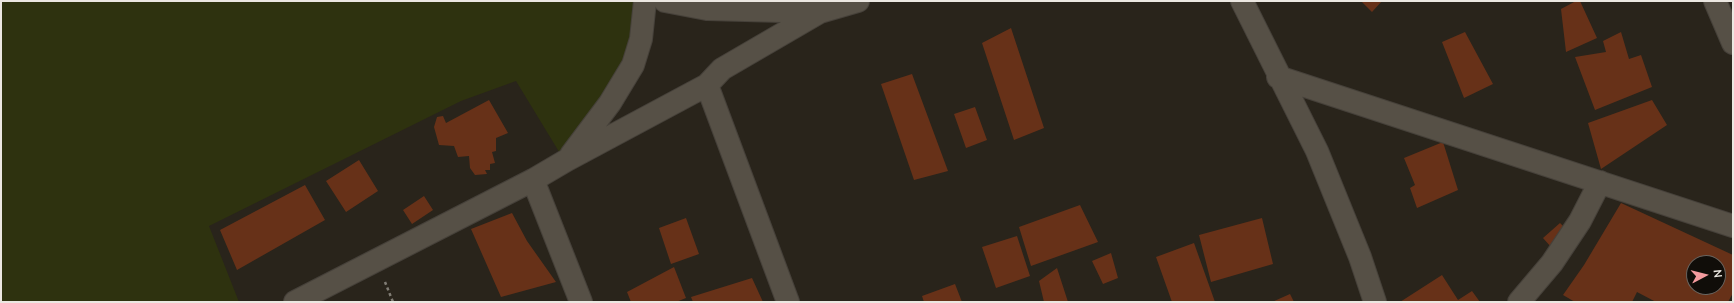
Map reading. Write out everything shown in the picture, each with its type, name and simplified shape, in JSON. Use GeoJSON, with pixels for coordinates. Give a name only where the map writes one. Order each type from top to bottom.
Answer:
{"type":"FeatureCollection","features":[{"type":"Feature","properties":{"kind":"street"},"geometry":{"type":"LineString","coordinates":[[567,160],[610,103],[633,65],[641,40],[645,1]]}},
{"type":"Feature","properties":{"kind":"street"},"geometry":{"type":"LineString","coordinates":[[665,1],[707,9],[820,12]]}},
{"type":"Feature","properties":{"kind":"street"},"geometry":{"type":"LineString","coordinates":[[294,302],[534,180],[567,160],[707,85],[722,69],[820,12],[858,1]]}},
{"type":"Feature","properties":{"kind":"street"},"geometry":{"type":"LineString","coordinates":[[1242,1],[1278,77],[1317,151],[1360,257],[1375,302]]}},
{"type":"Feature","properties":{"kind":"street"},"geometry":{"type":"LineString","coordinates":[[1715,1],[1733,43]]}},
{"type":"Feature","properties":{"kind":"street"},"geometry":{"type":"LineString","coordinates":[[1278,77],[1733,226]]}},
{"type":"Feature","properties":{"kind":"street"},"geometry":{"type":"LineString","coordinates":[[707,85],[788,302]]}},
{"type":"Feature","properties":{"kind":"street"},"geometry":{"type":"LineString","coordinates":[[534,180],[581,302]]}},
{"type":"Feature","properties":{"kind":"street"},"geometry":{"type":"LineString","coordinates":[[1519,302],[1552,263],[1580,221],[1600,182]]}},
{"type":"Feature","properties":{"kind":"green space"},"geometry":{"type":"Polygon","coordinates":[[[1,1],[637,1],[627,62],[561,155],[516,81],[461,101],[209,226],[239,302],[1,302],[1,1]]]}},
{"type":"Feature","properties":{"kind":"building"},"geometry":{"type":"Polygon","coordinates":[[[1361,1],[1382,1],[1372,12],[1361,1]]]}},
{"type":"Feature","properties":{"kind":"building"},"geometry":{"type":"Polygon","coordinates":[[[1576,1],[1580,1],[1597,38],[1566,52],[1561,9],[1576,1]]]}},
{"type":"Feature","properties":{"kind":"building"},"geometry":{"type":"Polygon","coordinates":[[[1011,28],[1044,128],[1014,140],[982,43],[1011,28]]]}},
{"type":"Feature","properties":{"kind":"building"},"geometry":{"type":"Polygon","coordinates":[[[1465,32],[1493,84],[1464,98],[1442,42],[1465,32]]]}},
{"type":"Feature","properties":{"kind":"building"},"geometry":{"type":"Polygon","coordinates":[[[1621,32],[1629,59],[1641,55],[1652,87],[1595,110],[1575,57],[1606,52],[1603,41],[1621,32]]]}},
{"type":"Feature","properties":{"kind":"building"},"geometry":{"type":"Polygon","coordinates":[[[912,74],[948,171],[914,180],[881,84],[912,74]]]}},
{"type":"Feature","properties":{"kind":"building"},"geometry":{"type":"Polygon","coordinates":[[[489,100],[508,133],[496,138],[496,151],[492,152],[495,163],[490,164],[490,170],[485,170],[487,174],[475,175],[470,168],[469,156],[458,157],[454,146],[439,145],[434,127],[437,117],[443,116],[446,123],[489,100]]]}},
{"type":"Feature","properties":{"kind":"building"},"geometry":{"type":"Polygon","coordinates":[[[1652,100],[1667,125],[1601,169],[1588,123],[1652,100]]]}},
{"type":"Feature","properties":{"kind":"building"},"geometry":{"type":"Polygon","coordinates":[[[975,107],[987,140],[966,148],[954,114],[975,107]]]}},
{"type":"Feature","properties":{"kind":"building"},"geometry":{"type":"Polygon","coordinates":[[[1443,142],[1458,190],[1417,208],[1410,188],[1415,185],[1404,158],[1443,142]]]}},
{"type":"Feature","properties":{"kind":"building"},"geometry":{"type":"Polygon","coordinates":[[[359,160],[378,191],[346,212],[326,181],[359,160]]]}},
{"type":"Feature","properties":{"kind":"building"},"geometry":{"type":"Polygon","coordinates":[[[305,185],[325,220],[237,270],[220,230],[305,185]]]}},
{"type":"Feature","properties":{"kind":"building"},"geometry":{"type":"Polygon","coordinates":[[[424,196],[433,210],[412,224],[403,210],[424,196]]]}},
{"type":"Feature","properties":{"kind":"building"},"geometry":{"type":"Polygon","coordinates":[[[1621,203],[1733,255],[1733,293],[1728,302],[1656,302],[1637,292],[1632,302],[1575,302],[1563,295],[1584,265],[1621,203]]]}},
{"type":"Feature","properties":{"kind":"building"},"geometry":{"type":"Polygon","coordinates":[[[1080,205],[1098,242],[1031,266],[1019,227],[1080,205]]]}},
{"type":"Feature","properties":{"kind":"building"},"geometry":{"type":"Polygon","coordinates":[[[512,213],[527,241],[556,282],[501,297],[471,229],[512,213]]]}},
{"type":"Feature","properties":{"kind":"building"},"geometry":{"type":"Polygon","coordinates":[[[686,218],[699,254],[671,264],[659,228],[686,218]]]}},
{"type":"Feature","properties":{"kind":"building"},"geometry":{"type":"Polygon","coordinates":[[[1262,218],[1273,264],[1211,282],[1199,235],[1262,218]]]}},
{"type":"Feature","properties":{"kind":"building"},"geometry":{"type":"Polygon","coordinates":[[[1560,223],[1568,231],[1551,247],[1543,238],[1560,223]]]}},
{"type":"Feature","properties":{"kind":"building"},"geometry":{"type":"Polygon","coordinates":[[[1017,236],[1030,276],[996,288],[982,247],[1017,236]]]}},
{"type":"Feature","properties":{"kind":"building"},"geometry":{"type":"Polygon","coordinates":[[[1194,243],[1215,302],[1172,302],[1156,257],[1194,243]]]}},
{"type":"Feature","properties":{"kind":"building"},"geometry":{"type":"Polygon","coordinates":[[[1111,253],[1118,278],[1103,284],[1092,261],[1111,253]]]}},
{"type":"Feature","properties":{"kind":"building"},"geometry":{"type":"Polygon","coordinates":[[[674,267],[686,298],[676,302],[631,302],[627,292],[674,267]]]}},
{"type":"Feature","properties":{"kind":"building"},"geometry":{"type":"Polygon","coordinates":[[[1057,268],[1068,302],[1044,302],[1039,281],[1057,268]]]}},
{"type":"Feature","properties":{"kind":"building"},"geometry":{"type":"Polygon","coordinates":[[[1442,275],[1458,300],[1472,291],[1480,302],[1400,302],[1442,275]]]}},
{"type":"Feature","properties":{"kind":"building"},"geometry":{"type":"Polygon","coordinates":[[[752,278],[763,302],[693,302],[691,297],[752,278]]]}},
{"type":"Feature","properties":{"kind":"building"},"geometry":{"type":"Polygon","coordinates":[[[955,284],[962,302],[924,302],[922,296],[955,284]]]}},
{"type":"Feature","properties":{"kind":"building"},"geometry":{"type":"Polygon","coordinates":[[[1290,294],[1294,302],[1272,302],[1290,294]]]}}]}
